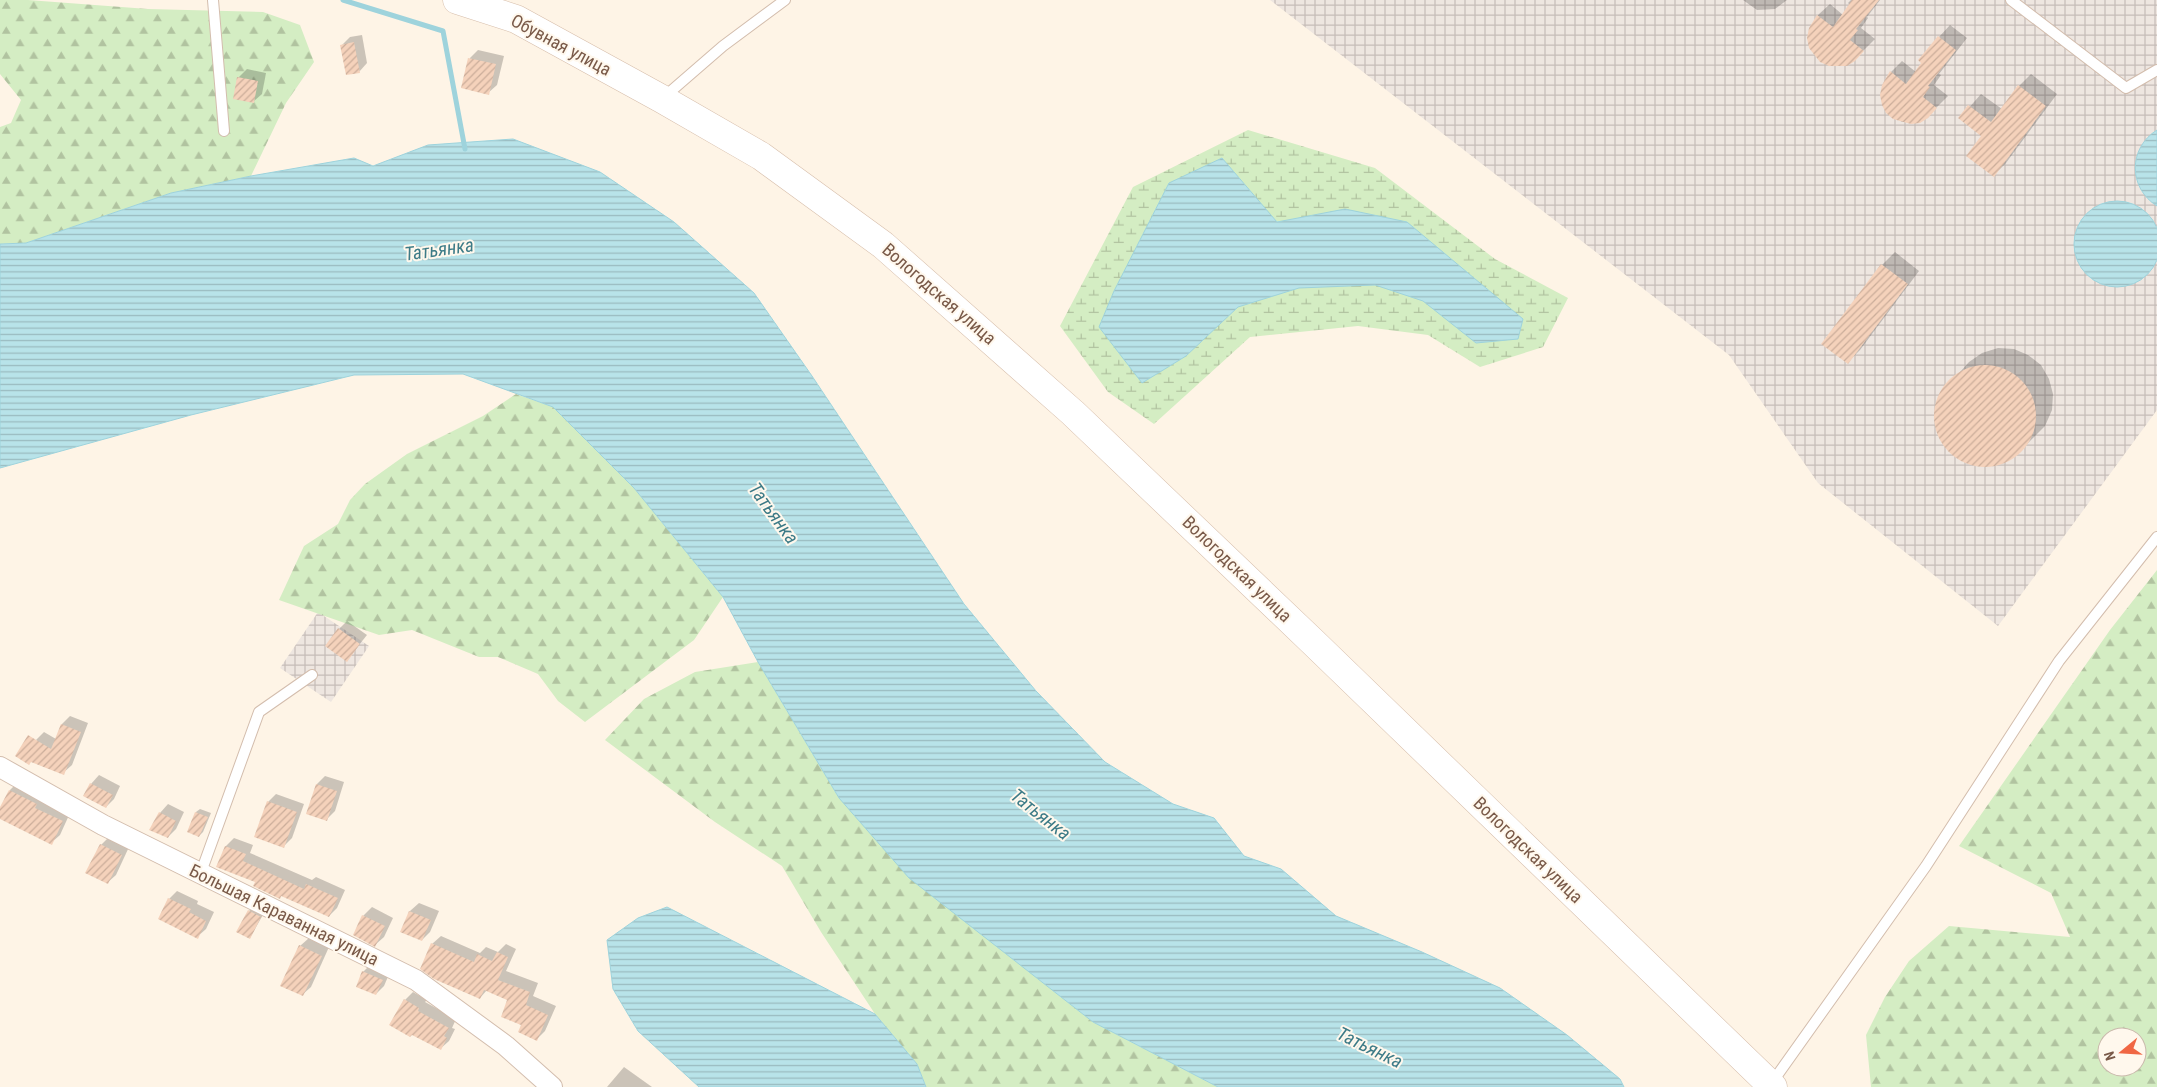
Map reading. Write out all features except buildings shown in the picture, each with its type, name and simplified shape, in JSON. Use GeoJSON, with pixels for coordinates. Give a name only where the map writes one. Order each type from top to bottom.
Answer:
{"type":"FeatureCollection","features":[{"type":"Feature","properties":{"kind":"main road","name":"Обувная улица"},"geometry":{"type":"LineString","coordinates":[[457,0],[516,18],[662,99]]}},
{"type":"Feature","properties":{"kind":"main road","name":"Вологодская улица"},"geometry":{"type":"LineString","coordinates":[[662,99],[769,162],[883,245],[978,328],[1073,413],[1300,629],[1771,1086]]}},
{"type":"Feature","properties":{"kind":"street","name":"Большая Караванная улица"},"geometry":{"type":"LineString","coordinates":[[0,766],[103,825],[200,875],[416,980],[506,1046],[552,1087]]}},
{"type":"Feature","properties":{"kind":"lane"},"geometry":{"type":"LineString","coordinates":[[213,0],[224,131]]}},
{"type":"Feature","properties":{"kind":"lane"},"geometry":{"type":"LineString","coordinates":[[662,99],[723,46],[785,0]]}},
{"type":"Feature","properties":{"kind":"lane"},"geometry":{"type":"LineString","coordinates":[[2011,0],[2126,88],[2157,70]]}},
{"type":"Feature","properties":{"kind":"lane"},"geometry":{"type":"LineString","coordinates":[[1771,1086],[1926,866],[2059,661],[2157,537]]}},
{"type":"Feature","properties":{"kind":"lane"},"geometry":{"type":"LineString","coordinates":[[200,875],[259,712],[312,674]]}},
{"type":"Feature","properties":{"kind":"shaded area"},"geometry":{"type":"Polygon","coordinates":[[[1270,0],[2157,0],[2157,410],[1998,626],[1818,483],[1729,355],[1270,0]]]}},
{"type":"Feature","properties":{"kind":"shaded area"},"geometry":{"type":"Polygon","coordinates":[[[318,612],[369,646],[331,702],[280,668],[318,612]]]}},
{"type":"Feature","properties":{"kind":"green space"},"geometry":{"type":"Polygon","coordinates":[[[0,0],[28,0],[148,9],[263,12],[300,25],[314,62],[286,103],[251,176],[171,193],[26,243],[0,244],[0,127],[11,123],[21,100],[0,74],[0,0]]]}},
{"type":"Feature","properties":{"kind":"green space"},"geometry":{"type":"Polygon","coordinates":[[[1248,130],[1375,168],[1495,259],[1568,298],[1543,347],[1480,367],[1428,335],[1358,326],[1250,337],[1154,424],[1108,392],[1060,326],[1133,187],[1248,130]]]}},
{"type":"Feature","properties":{"kind":"green space"},"geometry":{"type":"Polygon","coordinates":[[[516,394],[553,407],[634,488],[723,597],[694,640],[585,722],[558,701],[538,674],[498,657],[479,657],[412,630],[379,635],[279,600],[304,546],[338,524],[350,500],[365,484],[407,454],[483,416],[516,394]]]}},
{"type":"Feature","properties":{"kind":"green space"},"geometry":{"type":"Polygon","coordinates":[[[2157,570],[2157,1087],[1871,1087],[1866,1035],[1885,997],[1909,961],[1949,926],[2070,937],[2051,893],[1959,846],[2110,630],[2157,570]]]}},
{"type":"Feature","properties":{"kind":"green space"},"geometry":{"type":"Polygon","coordinates":[[[758,662],[839,798],[1008,954],[1093,1022],[1218,1087],[926,1087],[917,1064],[875,1014],[821,932],[782,866],[715,822],[605,740],[644,699],[695,672],[758,662]]]}},
{"type":"Feature","properties":{"kind":"water"},"geometry":{"type":"Polygon","coordinates":[[[2157,130],[2157,206],[2147,198],[2141,189],[2135,168],[2141,147],[2147,138],[2157,130]]]}},
{"type":"Feature","properties":{"kind":"water","name":"Татьянка"},"geometry":{"type":"Polygon","coordinates":[[[513,139],[600,172],[674,222],[754,293],[812,376],[964,604],[1036,691],[1105,762],[1173,804],[1214,818],[1244,856],[1281,869],[1336,916],[1422,952],[1500,988],[1567,1035],[1620,1079],[1624,1087],[1218,1087],[1093,1022],[909,878],[839,798],[758,662],[723,597],[634,488],[553,407],[463,374],[354,375],[191,415],[0,468],[0,244],[26,243],[171,193],[251,176],[354,158],[373,166],[428,145],[513,139]]]}},
{"type":"Feature","properties":{"kind":"water"},"geometry":{"type":"Polygon","coordinates":[[[1222,158],[1277,222],[1345,209],[1407,222],[1523,319],[1518,339],[1476,343],[1423,301],[1375,285],[1299,288],[1238,307],[1186,356],[1142,383],[1099,327],[1114,291],[1169,183],[1222,158]]]}},
{"type":"Feature","properties":{"kind":"water"},"geometry":{"type":"Polygon","coordinates":[[[2117,201],[2133,205],[2147,214],[2156,228],[2160,244],[2156,260],[2147,274],[2133,283],[2117,287],[2101,283],[2087,274],[2078,260],[2074,244],[2078,228],[2087,214],[2101,205],[2117,201]]]}},
{"type":"Feature","properties":{"kind":"water"},"geometry":{"type":"Polygon","coordinates":[[[667,907],[875,1014],[917,1064],[926,1087],[699,1087],[638,1031],[613,989],[607,940],[638,918],[667,907]]]}},
{"type":"Feature","properties":{"kind":"waterway"},"geometry":{"type":"LineString","coordinates":[[343,0],[443,31],[465,149]]}}]}
